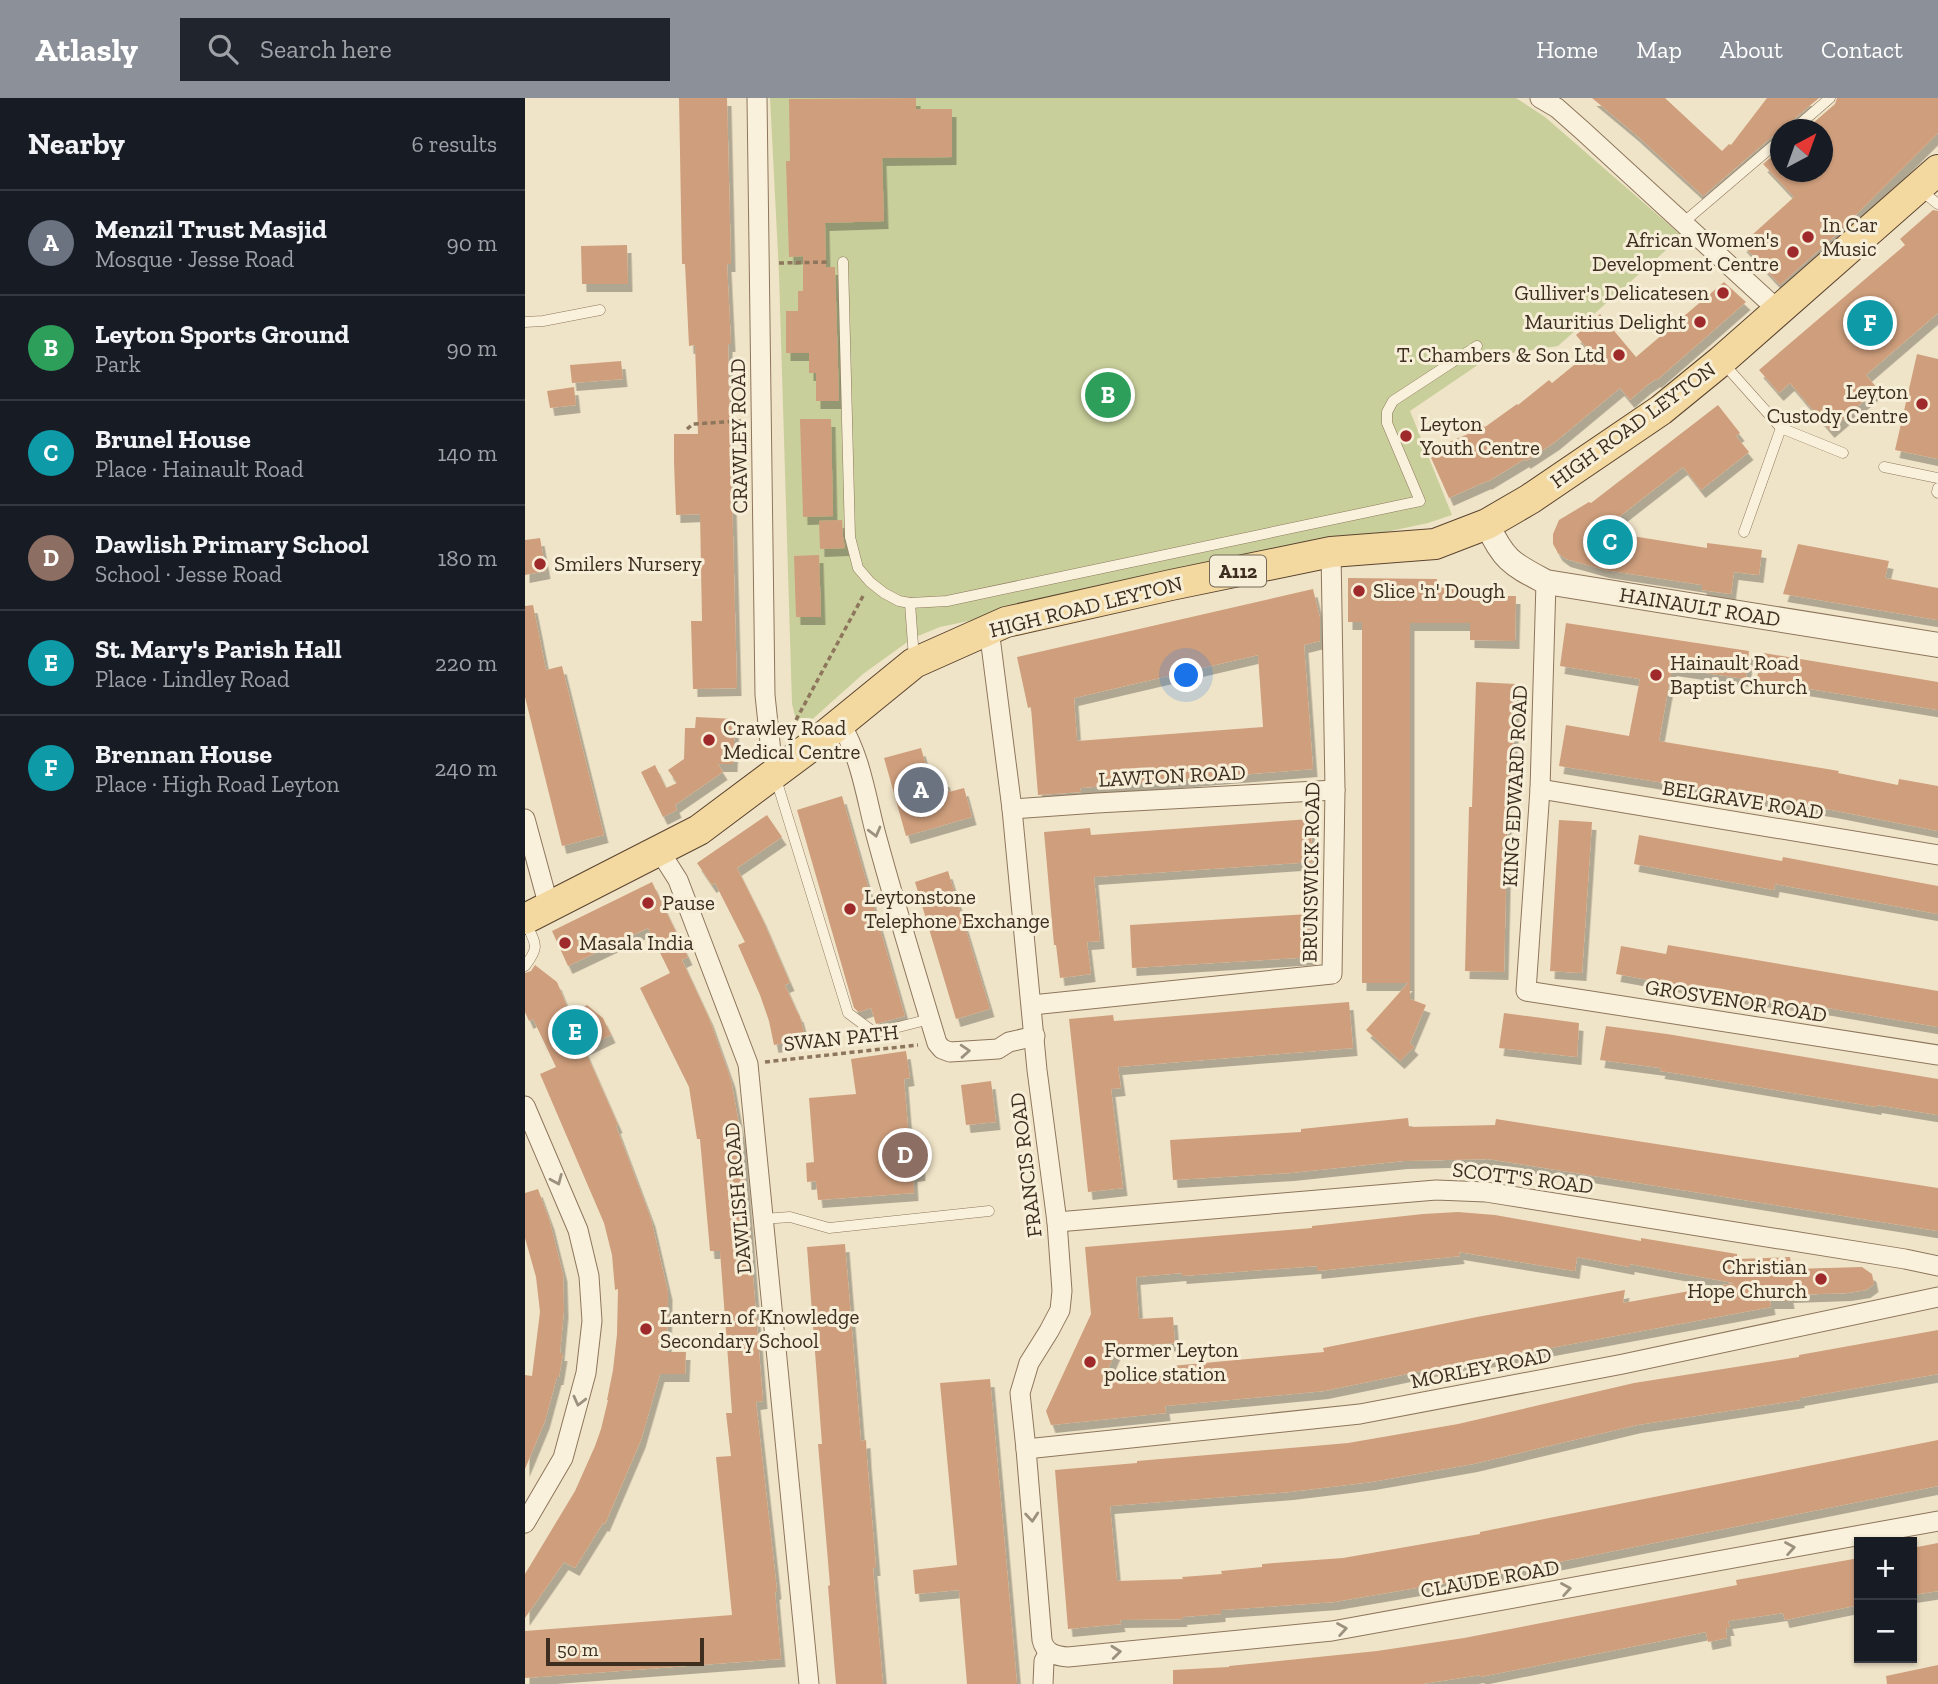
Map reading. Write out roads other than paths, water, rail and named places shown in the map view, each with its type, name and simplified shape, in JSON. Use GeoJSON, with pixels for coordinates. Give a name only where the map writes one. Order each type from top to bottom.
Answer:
{"type":"FeatureCollection","features":[{"type":"Feature","properties":{"kind":"main road","name":"HIGH ROAD LEYTON"},"geometry":{"type":"LineString","coordinates":[[533,916],[699,830],[914,663],[1006,622],[1331,552],[1435,544],[1487,524],[1530,499],[1661,410],[1931,188]]}},
{"type":"Feature","properties":{"kind":"street","name":"CRAWLEY ROAD"},"geometry":{"type":"LineString","coordinates":[[757,98],[765,695],[771,752],[777,772]]}},
{"type":"Feature","properties":{"kind":"street"},"geometry":{"type":"LineString","coordinates":[[1540,98],[1557,108],[1779,311]]}},
{"type":"Feature","properties":{"kind":"street","name":"HAINAULT ROAD"},"geometry":{"type":"LineString","coordinates":[[1487,524],[1506,558],[1546,583],[1938,645]]}},
{"type":"Feature","properties":{"kind":"street","name":"BRUNSWICK ROAD"},"geometry":{"type":"LineString","coordinates":[[1032,1005],[1332,974],[1335,790],[1331,552]]}},
{"type":"Feature","properties":{"kind":"street","name":"KING EDWARD ROAD"},"geometry":{"type":"LineString","coordinates":[[1526,991],[1540,789],[1546,583]]}},
{"type":"Feature","properties":{"kind":"street","name":"FRANCIS ROAD"},"geometry":{"type":"LineString","coordinates":[[989,629],[1012,809],[1037,1070],[1057,1222],[1062,1291],[1060,1310],[1028,1363],[1020,1393],[1042,1640],[1049,1652],[1044,1661],[1043,1684]]}},
{"type":"Feature","properties":{"kind":"street"},"geometry":{"type":"LineString","coordinates":[[840,723],[850,738],[856,755],[876,835],[937,1043],[950,1052],[998,1049],[1009,1042],[1035,1037]]}},
{"type":"Feature","properties":{"kind":"street","name":"BELGRAVE ROAD"},"geometry":{"type":"LineString","coordinates":[[1540,789],[1938,855]]}},
{"type":"Feature","properties":{"kind":"street","name":"LAWTON ROAD"},"geometry":{"type":"LineString","coordinates":[[1012,809],[1335,790]]}},
{"type":"Feature","properties":{"kind":"street"},"geometry":{"type":"LineString","coordinates":[[525,819],[533,916]]}},
{"type":"Feature","properties":{"kind":"street","name":"DAWLISH ROAD"},"geometry":{"type":"LineString","coordinates":[[659,850],[678,880],[748,1064],[809,1684]]}},
{"type":"Feature","properties":{"kind":"street","name":"GROSVENOR ROAD"},"geometry":{"type":"LineString","coordinates":[[1526,991],[1938,1055]]}},
{"type":"Feature","properties":{"kind":"street"},"geometry":{"type":"LineString","coordinates":[[525,1523],[563,1458],[586,1373],[592,1321],[589,1276],[578,1230],[527,1116]]}},
{"type":"Feature","properties":{"kind":"street","name":"SCOTT'S ROAD"},"geometry":{"type":"LineString","coordinates":[[1057,1222],[1436,1190],[1486,1192],[1938,1266]]}},
{"type":"Feature","properties":{"kind":"street","name":"MORLEY ROAD"},"geometry":{"type":"LineString","coordinates":[[1027,1449],[1360,1414],[1623,1364],[1938,1297]]}},
{"type":"Feature","properties":{"kind":"street","name":"CLAUDE ROAD"},"geometry":{"type":"LineString","coordinates":[[1049,1652],[1058,1657],[1068,1657],[1332,1631],[1938,1521]]}},
{"type":"Feature","properties":{"kind":"street"},"geometry":{"type":"LineString","coordinates":[[798,1684],[809,1684]]}},
{"type":"Feature","properties":{"kind":"lane"},"geometry":{"type":"LineString","coordinates":[[1806,119],[1830,98]]}},
{"type":"Feature","properties":{"kind":"lane"},"geometry":{"type":"LineString","coordinates":[[1684,222],[1770,149]]}},
{"type":"Feature","properties":{"kind":"lane"},"geometry":{"type":"LineString","coordinates":[[843,262],[850,537],[858,568],[870,582],[899,601],[910,603],[947,601],[1420,501],[1387,423],[1387,412],[1393,401],[1477,346]]}},
{"type":"Feature","properties":{"kind":"lane"},"geometry":{"type":"LineString","coordinates":[[525,322],[600,310]]}},
{"type":"Feature","properties":{"kind":"lane"},"geometry":{"type":"LineString","coordinates":[[1721,361],[1781,428],[1843,453]]}},
{"type":"Feature","properties":{"kind":"lane"},"geometry":{"type":"LineString","coordinates":[[1744,532],[1781,428]]}},
{"type":"Feature","properties":{"kind":"lane"},"geometry":{"type":"LineString","coordinates":[[1884,467],[1938,478]]}},
{"type":"Feature","properties":{"kind":"lane"},"geometry":{"type":"LineString","coordinates":[[910,603],[914,663]]}},
{"type":"Feature","properties":{"kind":"lane"},"geometry":{"type":"LineString","coordinates":[[777,772],[848,1013],[875,1033],[930,1019]]}},
{"type":"Feature","properties":{"kind":"lane"},"geometry":{"type":"LineString","coordinates":[[525,966],[535,952],[533,916]]}},
{"type":"Feature","properties":{"kind":"lane"},"geometry":{"type":"LineString","coordinates":[[763,1219],[790,1217],[829,1228],[989,1211]]}},
{"type":"Feature","properties":{"kind":"place","name":"In Car Music"},"geometry":{"type":"Point","coordinates":[1808,237]}},
{"type":"Feature","properties":{"kind":"place","name":"African Women's Development Centre"},"geometry":{"type":"Point","coordinates":[1793,252]}},
{"type":"Feature","properties":{"kind":"place","name":"Gulliver's Delicatesen"},"geometry":{"type":"Point","coordinates":[1723,293]}},
{"type":"Feature","properties":{"kind":"place","name":"Mauritius Delight"},"geometry":{"type":"Point","coordinates":[1700,322]}},
{"type":"Feature","properties":{"kind":"place","name":"Brennan House"},"geometry":{"type":"Point","coordinates":[1870,323]}},
{"type":"Feature","properties":{"kind":"place","name":"T. Chambers & Son Ltd"},"geometry":{"type":"Point","coordinates":[1619,355]}},
{"type":"Feature","properties":{"kind":"place","name":"Leyton Sports Ground"},"geometry":{"type":"Point","coordinates":[1108,395]}},
{"type":"Feature","properties":{"kind":"place","name":"Leyton Custody Centre"},"geometry":{"type":"Point","coordinates":[1922,404]}},
{"type":"Feature","properties":{"kind":"place","name":"Leyton Youth Centre"},"geometry":{"type":"Point","coordinates":[1406,436]}},
{"type":"Feature","properties":{"kind":"place","name":"Brunel House"},"geometry":{"type":"Point","coordinates":[1610,542]}},
{"type":"Feature","properties":{"kind":"place","name":"Smilers Nursery"},"geometry":{"type":"Point","coordinates":[540,564]}},
{"type":"Feature","properties":{"kind":"place","name":"Slice 'n' Dough"},"geometry":{"type":"Point","coordinates":[1359,591]}},
{"type":"Feature","properties":{"kind":"place","name":"Hainault Road Baptist Church"},"geometry":{"type":"Point","coordinates":[1656,675]}},
{"type":"Feature","properties":{"kind":"place","name":"Crawley Road Medical Centre"},"geometry":{"type":"Point","coordinates":[709,740]}},
{"type":"Feature","properties":{"kind":"place","name":"Menzil Trust Masjid"},"geometry":{"type":"Point","coordinates":[921,790]}},
{"type":"Feature","properties":{"kind":"place","name":"Pause"},"geometry":{"type":"Point","coordinates":[648,903]}},
{"type":"Feature","properties":{"kind":"place","name":"Leytonstone Telephone Exchange"},"geometry":{"type":"Point","coordinates":[850,909]}},
{"type":"Feature","properties":{"kind":"place","name":"Masala India"},"geometry":{"type":"Point","coordinates":[565,943]}},
{"type":"Feature","properties":{"kind":"place","name":"St. Mary's Parish Hall"},"geometry":{"type":"Point","coordinates":[575,1032]}},
{"type":"Feature","properties":{"kind":"place","name":"Dawlish Primary School"},"geometry":{"type":"Point","coordinates":[905,1155]}},
{"type":"Feature","properties":{"kind":"place","name":"Christian Hope Church"},"geometry":{"type":"Point","coordinates":[1821,1279]}},
{"type":"Feature","properties":{"kind":"place","name":"Lantern of Knowledge Secondary School"},"geometry":{"type":"Point","coordinates":[646,1329]}},
{"type":"Feature","properties":{"kind":"place","name":"Former Leyton police station"},"geometry":{"type":"Point","coordinates":[1090,1362]}}]}
